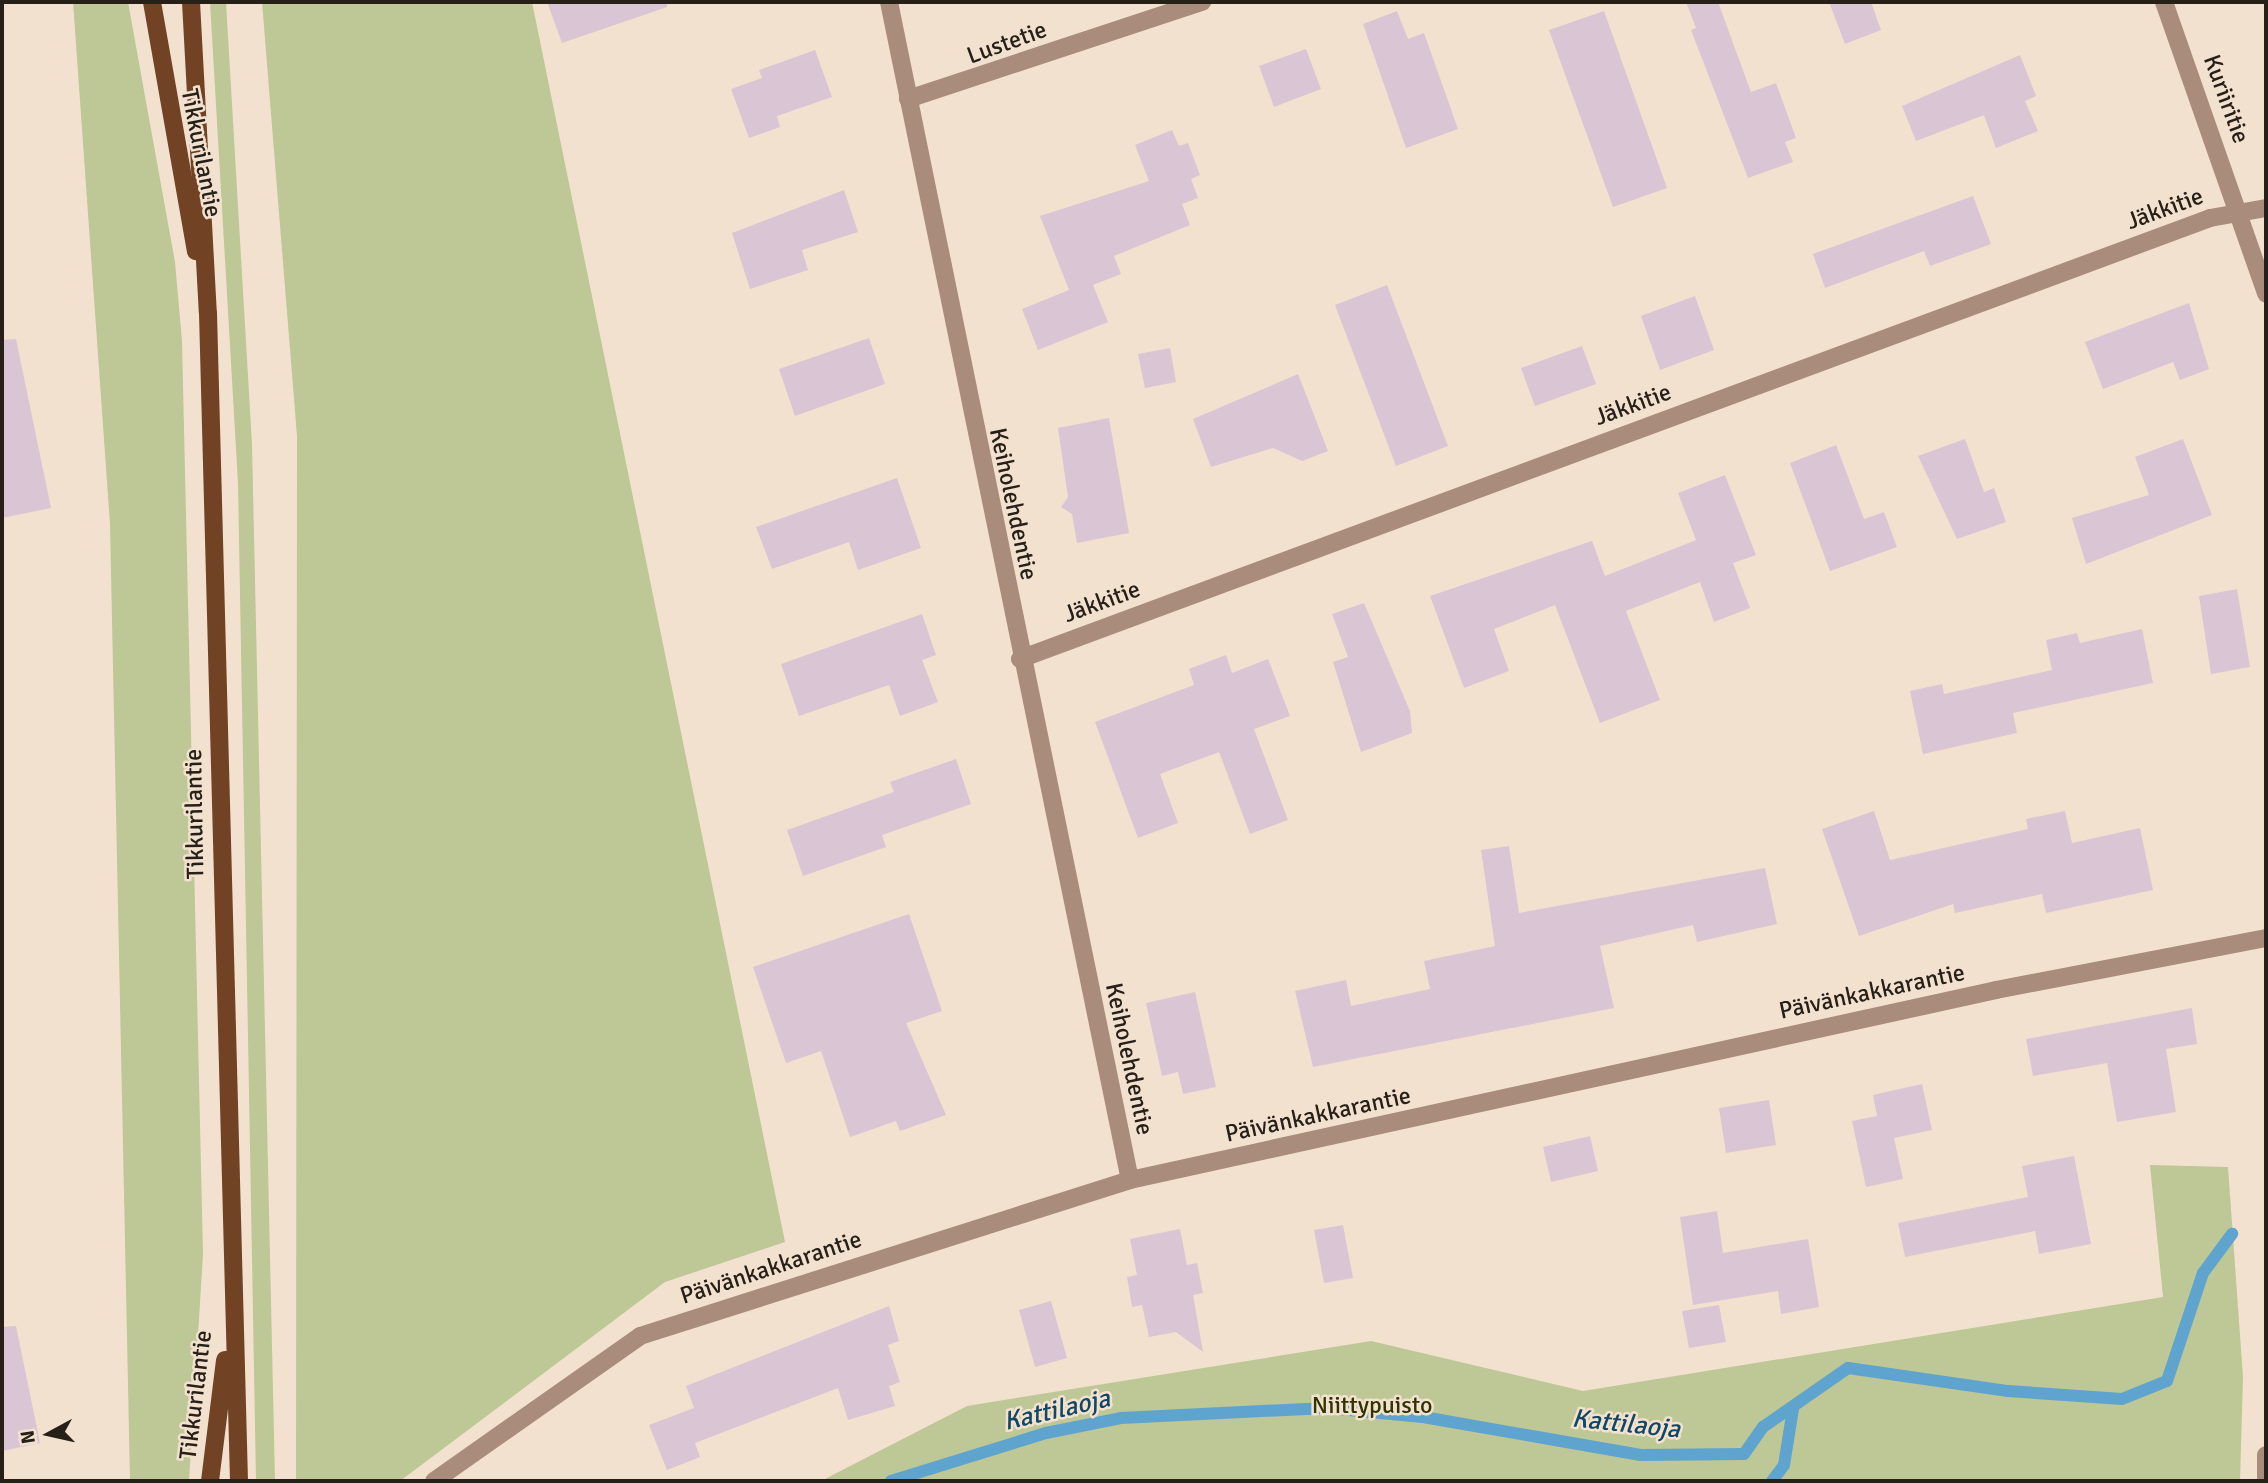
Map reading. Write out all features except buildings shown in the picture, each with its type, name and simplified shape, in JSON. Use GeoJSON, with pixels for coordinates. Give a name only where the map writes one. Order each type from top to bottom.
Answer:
{"type":"FeatureCollection","features":[{"type":"Feature","properties":{"kind":"main road","name":"Tikkurilantie"},"geometry":{"type":"LineString","coordinates":[[152,2],[208,313]]}},
{"type":"Feature","properties":{"kind":"main road","name":"Tikkurilantie"},"geometry":{"type":"LineString","coordinates":[[191,2],[208,313],[230,1315],[239,1481]]}},
{"type":"Feature","properties":{"kind":"main road","name":"Tikkurilantie"},"geometry":{"type":"LineString","coordinates":[[210,1481],[230,1315]]}},
{"type":"Feature","properties":{"kind":"street","name":"Keiholehdentie"},"geometry":{"type":"LineString","coordinates":[[889,2],[1020,659],[1130,1180]]}},
{"type":"Feature","properties":{"kind":"street","name":"Lustetie"},"geometry":{"type":"LineString","coordinates":[[908,99],[1202,2]]}},
{"type":"Feature","properties":{"kind":"street","name":"Kuriiritie"},"geometry":{"type":"LineString","coordinates":[[2164,2],[2240,208],[2266,294]]}},
{"type":"Feature","properties":{"kind":"street","name":"Jäkkitie"},"geometry":{"type":"LineString","coordinates":[[1020,659],[2240,208],[2266,208]]}},
{"type":"Feature","properties":{"kind":"street","name":"Päivänkakkarantie"},"geometry":{"type":"LineString","coordinates":[[434,1481],[640,1336],[1130,1180],[1996,990],[2266,938]]}},
{"type":"Feature","properties":{"kind":"street"},"geometry":{"type":"LineString","coordinates":[[2266,1458],[2266,1480]]}},
{"type":"Feature","properties":{"kind":"green space"},"geometry":{"type":"Polygon","coordinates":[[[73,2],[128,2],[175,262],[182,341],[203,1254],[189,1481],[130,1481],[110,524],[73,2]]]}},
{"type":"Feature","properties":{"kind":"green space"},"geometry":{"type":"Polygon","coordinates":[[[210,2],[226,2],[252,444],[275,1481],[256,1481],[238,483],[210,2]]]}},
{"type":"Feature","properties":{"kind":"green space"},"geometry":{"type":"Polygon","coordinates":[[[262,2],[532,2],[785,1242],[665,1282],[400,1481],[296,1481],[297,436],[262,2]]]}},
{"type":"Feature","properties":{"kind":"green space","name":"Niittypuisto"},"geometry":{"type":"Polygon","coordinates":[[[2150,1165],[2228,1167],[2243,1377],[2240,1481],[821,1481],[967,1406],[1371,1341],[1583,1391],[2163,1297],[2150,1165]]]}},
{"type":"Feature","properties":{"kind":"waterway","name":"Kattilaoja"},"geometry":{"type":"LineString","coordinates":[[891,1481],[1046,1433],[1121,1418],[1328,1408],[1423,1417],[1641,1455],[1744,1454],[1763,1427],[1848,1368],[2008,1391],[2122,1399],[2167,1381],[2203,1273],[2232,1234]]}},
{"type":"Feature","properties":{"kind":"waterway"},"geometry":{"type":"LineString","coordinates":[[1772,1481],[1784,1465],[1793,1409]]}}]}
